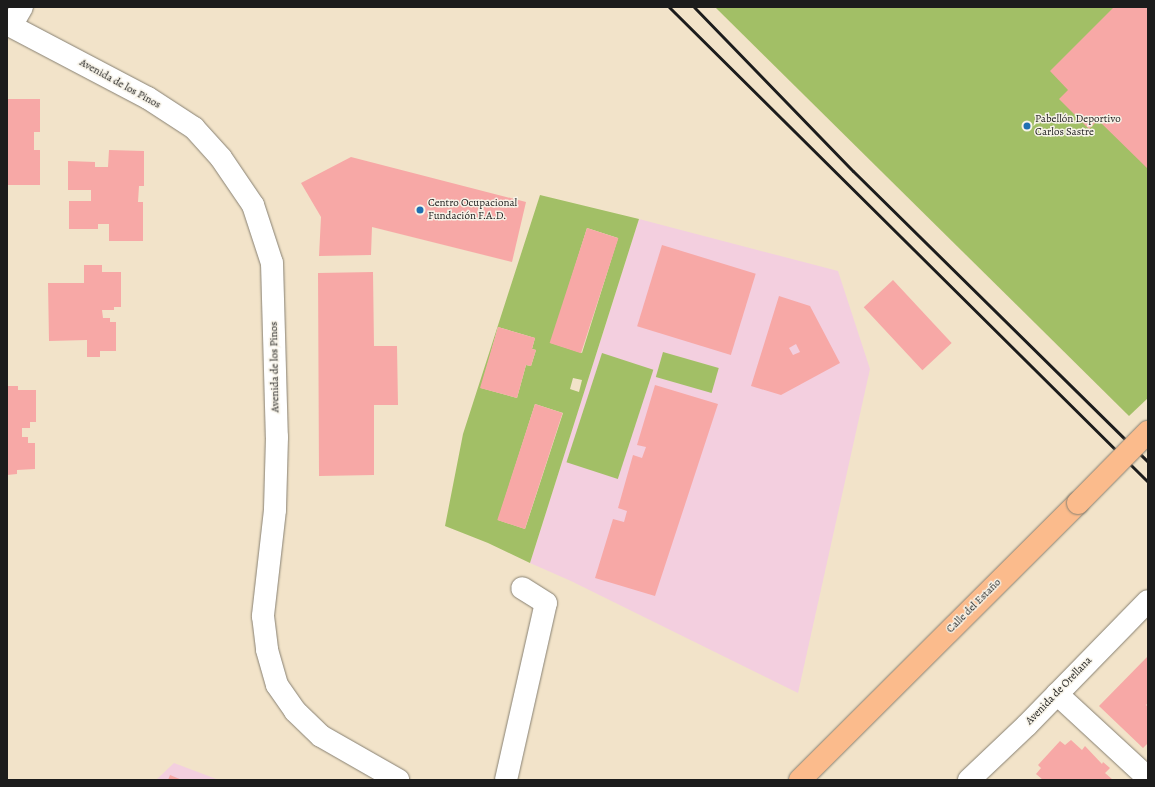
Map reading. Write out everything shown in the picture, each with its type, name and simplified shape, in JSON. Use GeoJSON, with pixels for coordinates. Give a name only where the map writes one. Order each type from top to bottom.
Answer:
{"type":"FeatureCollection","features":[{"type":"Feature","properties":{"kind":"main road","name":"Calle del Estaño"},"geometry":{"type":"LineString","coordinates":[[800,780],[1148,432]]}},
{"type":"Feature","properties":{"kind":"street"},"geometry":{"type":"LineString","coordinates":[[9,25],[22,7]]}},
{"type":"Feature","properties":{"kind":"street","name":"Avenida de los Pinos"},"geometry":{"type":"LineString","coordinates":[[9,25],[148,98],[194,128],[221,158],[253,205],[272,263],[277,437],[275,510],[263,616],[267,650],[278,685],[295,711],[321,736],[398,780]]}},
{"type":"Feature","properties":{"kind":"street"},"geometry":{"type":"LineString","coordinates":[[506,780],[546,603],[522,588]]}},
{"type":"Feature","properties":{"kind":"street","name":"Avenida de Orellana"},"geometry":{"type":"LineString","coordinates":[[968,780],[1027,725],[1148,601]]}},
{"type":"Feature","properties":{"kind":"street"},"geometry":{"type":"LineString","coordinates":[[1057,694],[1148,778]]}},
{"type":"Feature","properties":{"kind":"shaded area"},"geometry":{"type":"Polygon","coordinates":[[[639,219],[838,271],[870,369],[798,693],[571,581],[530,563],[639,219]]]}},
{"type":"Feature","properties":{"kind":"shaded area"},"geometry":{"type":"Polygon","coordinates":[[[174,763],[219,780],[156,780],[174,763]]]}},
{"type":"Feature","properties":{"kind":"green space"},"geometry":{"type":"Polygon","coordinates":[[[715,7],[1148,7],[1148,398],[1129,416],[715,7]]]}},
{"type":"Feature","properties":{"kind":"green space"},"geometry":{"type":"Polygon","coordinates":[[[540,195],[639,219],[530,563],[488,543],[445,526],[463,434],[540,195]],[[587,228],[551,343],[582,353],[618,238],[587,228]],[[498,327],[481,388],[517,398],[526,365],[531,366],[536,350],[532,349],[535,338],[498,327]],[[573,378],[570,389],[579,392],[582,380],[573,378]],[[535,404],[498,520],[525,529],[563,413],[535,404]]]}},
{"type":"Feature","properties":{"kind":"green space"},"geometry":{"type":"Polygon","coordinates":[[[663,352],[719,368],[712,393],[656,377],[663,352]]]}},
{"type":"Feature","properties":{"kind":"green space"},"geometry":{"type":"Polygon","coordinates":[[[602,353],[653,370],[618,479],[566,462],[602,353]]]}},
{"type":"Feature","properties":{"kind":"building"},"geometry":{"type":"Polygon","coordinates":[[[1114,7],[1148,7],[1148,169],[1098,120],[1089,129],[1059,99],[1068,90],[1050,71],[1114,7]]]}},
{"type":"Feature","properties":{"kind":"building"},"geometry":{"type":"Polygon","coordinates":[[[7,99],[40,99],[40,132],[34,132],[34,150],[40,150],[40,185],[7,185],[7,99]]]}},
{"type":"Feature","properties":{"kind":"building"},"geometry":{"type":"Polygon","coordinates":[[[109,150],[144,151],[144,186],[139,186],[138,202],[143,202],[143,241],[109,241],[109,224],[98,224],[98,229],[69,229],[69,201],[91,201],[91,190],[68,190],[68,161],[95,162],[95,167],[108,167],[109,150]]]}},
{"type":"Feature","properties":{"kind":"building","name":"Centro Ocupacional Fundación F.A.D."},"geometry":{"type":"Polygon","coordinates":[[[351,157],[526,202],[512,262],[372,227],[371,255],[319,256],[321,217],[301,183],[351,157]]]}},
{"type":"Feature","properties":{"kind":"building"},"geometry":{"type":"Polygon","coordinates":[[[587,228],[618,238],[581,353],[550,343],[587,228]]]}},
{"type":"Feature","properties":{"kind":"building"},"geometry":{"type":"Polygon","coordinates":[[[662,245],[756,274],[731,355],[637,326],[662,245]]]}},
{"type":"Feature","properties":{"kind":"building"},"geometry":{"type":"Polygon","coordinates":[[[84,265],[102,265],[102,272],[121,272],[121,307],[114,307],[114,310],[102,310],[103,318],[110,318],[110,322],[116,322],[116,351],[100,351],[100,357],[87,357],[87,340],[49,341],[48,283],[84,283],[84,265]]]}},
{"type":"Feature","properties":{"kind":"building"},"geometry":{"type":"Polygon","coordinates":[[[373,272],[374,346],[397,346],[398,405],[374,405],[374,475],[319,476],[318,273],[373,272]]]}},
{"type":"Feature","properties":{"kind":"building"},"geometry":{"type":"Polygon","coordinates":[[[893,280],[952,343],[922,370],[864,307],[893,280]]]}},
{"type":"Feature","properties":{"kind":"building"},"geometry":{"type":"Polygon","coordinates":[[[779,296],[810,306],[840,363],[781,395],[751,386],[779,296]],[[796,344],[789,348],[793,355],[800,352],[796,344]]]}},
{"type":"Feature","properties":{"kind":"building"},"geometry":{"type":"Polygon","coordinates":[[[498,327],[535,338],[532,349],[536,350],[531,366],[526,365],[517,398],[480,388],[498,327]]]}},
{"type":"Feature","properties":{"kind":"building"},"geometry":{"type":"Polygon","coordinates":[[[655,385],[718,404],[655,596],[595,578],[613,519],[624,522],[627,511],[618,508],[633,455],[642,458],[646,447],[637,445],[655,385]]]}},
{"type":"Feature","properties":{"kind":"building"},"geometry":{"type":"Polygon","coordinates":[[[7,386],[18,386],[18,390],[36,390],[36,422],[30,422],[30,428],[22,428],[22,437],[28,437],[28,443],[35,443],[35,469],[17,470],[17,474],[7,475],[7,386]]]}},
{"type":"Feature","properties":{"kind":"building"},"geometry":{"type":"Polygon","coordinates":[[[535,404],[563,413],[525,529],[497,520],[535,404]]]}},
{"type":"Feature","properties":{"kind":"building"},"geometry":{"type":"Polygon","coordinates":[[[1148,656],[1148,703],[1146,705],[1148,707],[1148,743],[1143,748],[1099,706],[1148,656]]]}},
{"type":"Feature","properties":{"kind":"building"},"geometry":{"type":"Polygon","coordinates":[[[1071,740],[1082,750],[1085,746],[1102,764],[1103,762],[1110,768],[1105,773],[1113,780],[1043,780],[1036,774],[1041,768],[1038,765],[1060,741],[1065,745],[1071,740]]]}},
{"type":"Feature","properties":{"kind":"building"},"geometry":{"type":"Polygon","coordinates":[[[170,775],[182,780],[168,780],[170,775]]]}},
{"type":"Feature","properties":{"kind":"railway"},"geometry":{"type":"LineString","coordinates":[[669,7],[1148,482]]}},
{"type":"Feature","properties":{"kind":"railway"},"geometry":{"type":"LineString","coordinates":[[694,7],[853,171],[1148,462]]}},
{"type":"Feature","properties":{"kind":"place","name":"Pabellón Deportivo Carlos Sastre"},"geometry":{"type":"Point","coordinates":[1027,126]}},
{"type":"Feature","properties":{"kind":"place","name":"Centro Ocupacional Fundación F.A.D."},"geometry":{"type":"Point","coordinates":[420,210]}}]}
